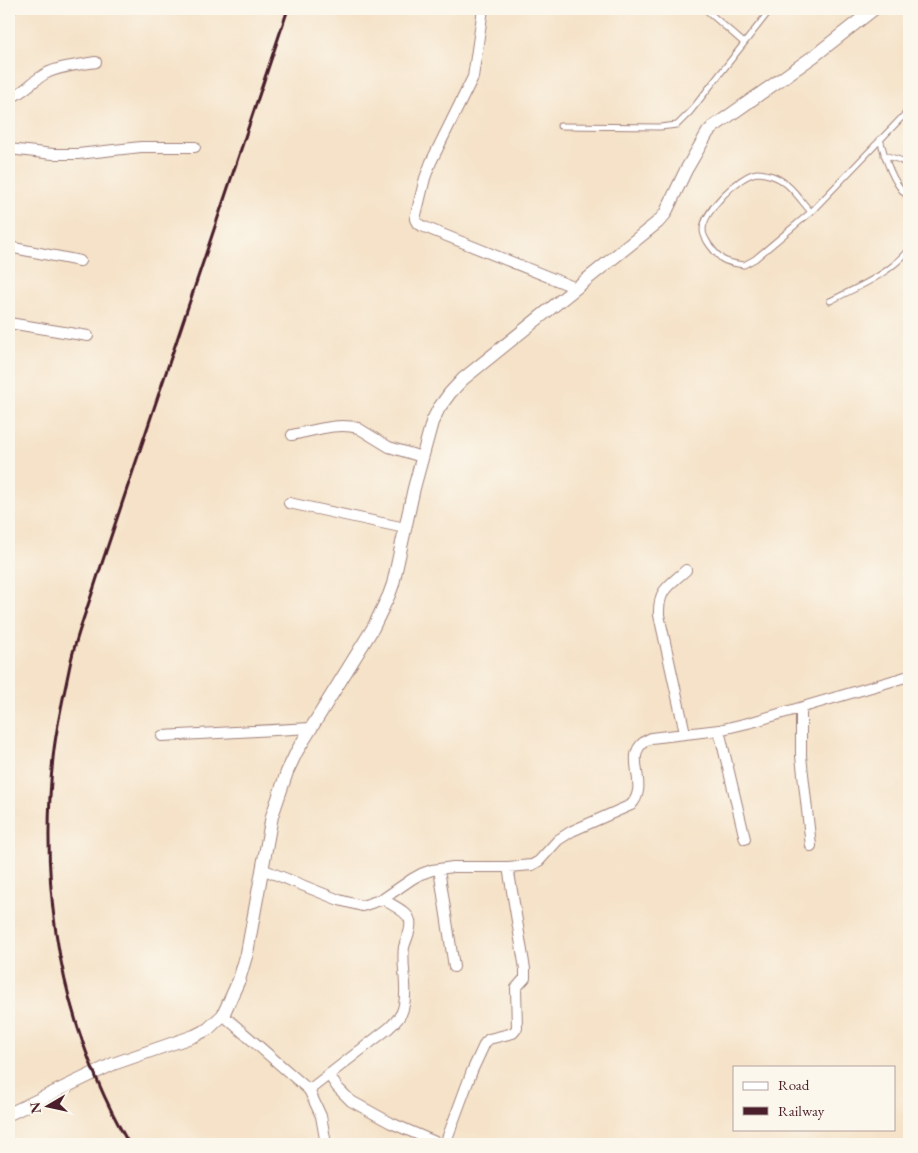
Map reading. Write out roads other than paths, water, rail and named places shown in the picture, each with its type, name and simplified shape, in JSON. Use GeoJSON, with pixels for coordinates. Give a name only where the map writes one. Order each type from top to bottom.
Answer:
{"type":"FeatureCollection","features":[{"type":"Feature","properties":{"kind":"street"},"geometry":{"type":"LineString","coordinates":[[9,12],[12,9]]}},
{"type":"Feature","properties":{"kind":"street"},"geometry":{"type":"LineString","coordinates":[[483,9],[473,77],[431,162],[415,218],[417,223],[422,226],[576,288]]}},
{"type":"Feature","properties":{"kind":"street"},"geometry":{"type":"LineString","coordinates":[[9,1114],[113,1064],[194,1036],[208,1029],[223,1015],[239,980],[247,953],[272,816],[281,789],[297,751],[373,628],[393,584],[422,457],[438,408],[463,379],[647,232],[661,218],[686,170],[708,132],[713,127],[814,56],[874,9]]}},
{"type":"Feature","properties":{"kind":"street"},"geometry":{"type":"LineString","coordinates":[[9,98],[22,92],[46,73],[96,62]]}},
{"type":"Feature","properties":{"kind":"street"},"geometry":{"type":"LineString","coordinates":[[9,149],[53,154],[78,154],[152,146],[195,147]]}},
{"type":"Feature","properties":{"kind":"street"},"geometry":{"type":"LineString","coordinates":[[9,248],[80,261]]}},
{"type":"Feature","properties":{"kind":"street"},"geometry":{"type":"LineString","coordinates":[[9,323],[88,336]]}},
{"type":"Feature","properties":{"kind":"street"},"geometry":{"type":"LineString","coordinates":[[292,435],[339,426],[353,426],[389,447],[422,457]]}},
{"type":"Feature","properties":{"kind":"street"},"geometry":{"type":"LineString","coordinates":[[289,503],[405,528]]}},
{"type":"Feature","properties":{"kind":"street"},"geometry":{"type":"LineString","coordinates":[[685,733],[659,608],[662,592],[686,570]]}},
{"type":"Feature","properties":{"kind":"street"},"geometry":{"type":"LineString","coordinates":[[262,869],[349,904],[362,906],[383,899],[422,874],[439,869],[532,865],[539,861],[558,840],[572,831],[631,805],[638,795],[635,758],[638,746],[643,742],[651,738],[719,730],[801,709],[909,676]]}},
{"type":"Feature","properties":{"kind":"street"},"geometry":{"type":"LineString","coordinates":[[801,709],[801,756],[811,846]]}},
{"type":"Feature","properties":{"kind":"street"},"geometry":{"type":"LineString","coordinates":[[162,736],[311,728]]}},
{"type":"Feature","properties":{"kind":"street"},"geometry":{"type":"LineString","coordinates":[[719,730],[745,839]]}},
{"type":"Feature","properties":{"kind":"street"},"geometry":{"type":"LineString","coordinates":[[445,1144],[472,1071],[485,1043],[489,1039],[514,1032],[517,1028],[516,988],[525,978],[525,969],[508,867]]}},
{"type":"Feature","properties":{"kind":"street"},"geometry":{"type":"LineString","coordinates":[[439,869],[454,968]]}},
{"type":"Feature","properties":{"kind":"street"},"geometry":{"type":"LineString","coordinates":[[309,1090],[397,1021],[404,1008],[403,956],[410,920],[407,915],[383,899]]}},
{"type":"Feature","properties":{"kind":"street"},"geometry":{"type":"LineString","coordinates":[[223,1015],[309,1090],[321,1116],[326,1144]]}},
{"type":"Feature","properties":{"kind":"street"},"geometry":{"type":"LineString","coordinates":[[329,1075],[337,1087],[351,1101],[391,1123],[440,1144]]}},
{"type":"Feature","properties":{"kind":"lane"},"geometry":{"type":"LineString","coordinates":[[704,9],[744,43]]}},
{"type":"Feature","properties":{"kind":"lane"},"geometry":{"type":"LineString","coordinates":[[560,126],[660,127],[677,125],[690,112],[771,9]]}},
{"type":"Feature","properties":{"kind":"lane"},"geometry":{"type":"LineString","coordinates":[[811,212],[790,187],[776,177],[757,173],[745,177],[726,192],[706,218],[703,230],[705,238],[722,259],[744,265],[755,259],[811,212],[909,110]]}},
{"type":"Feature","properties":{"kind":"lane"},"geometry":{"type":"LineString","coordinates":[[880,139],[890,173],[909,198]]}},
{"type":"Feature","properties":{"kind":"lane"},"geometry":{"type":"LineString","coordinates":[[884,155],[900,160],[909,166]]}},
{"type":"Feature","properties":{"kind":"lane"},"geometry":{"type":"LineString","coordinates":[[830,301],[878,277],[900,261],[909,250]]}},
{"type":"Feature","properties":{"kind":"railway"},"geometry":{"type":"LineString","coordinates":[[129,1144],[106,1099],[86,1053],[71,1005],[60,957],[53,909],[49,859],[49,809],[54,746],[70,665],[79,632],[288,9]]}}]}
